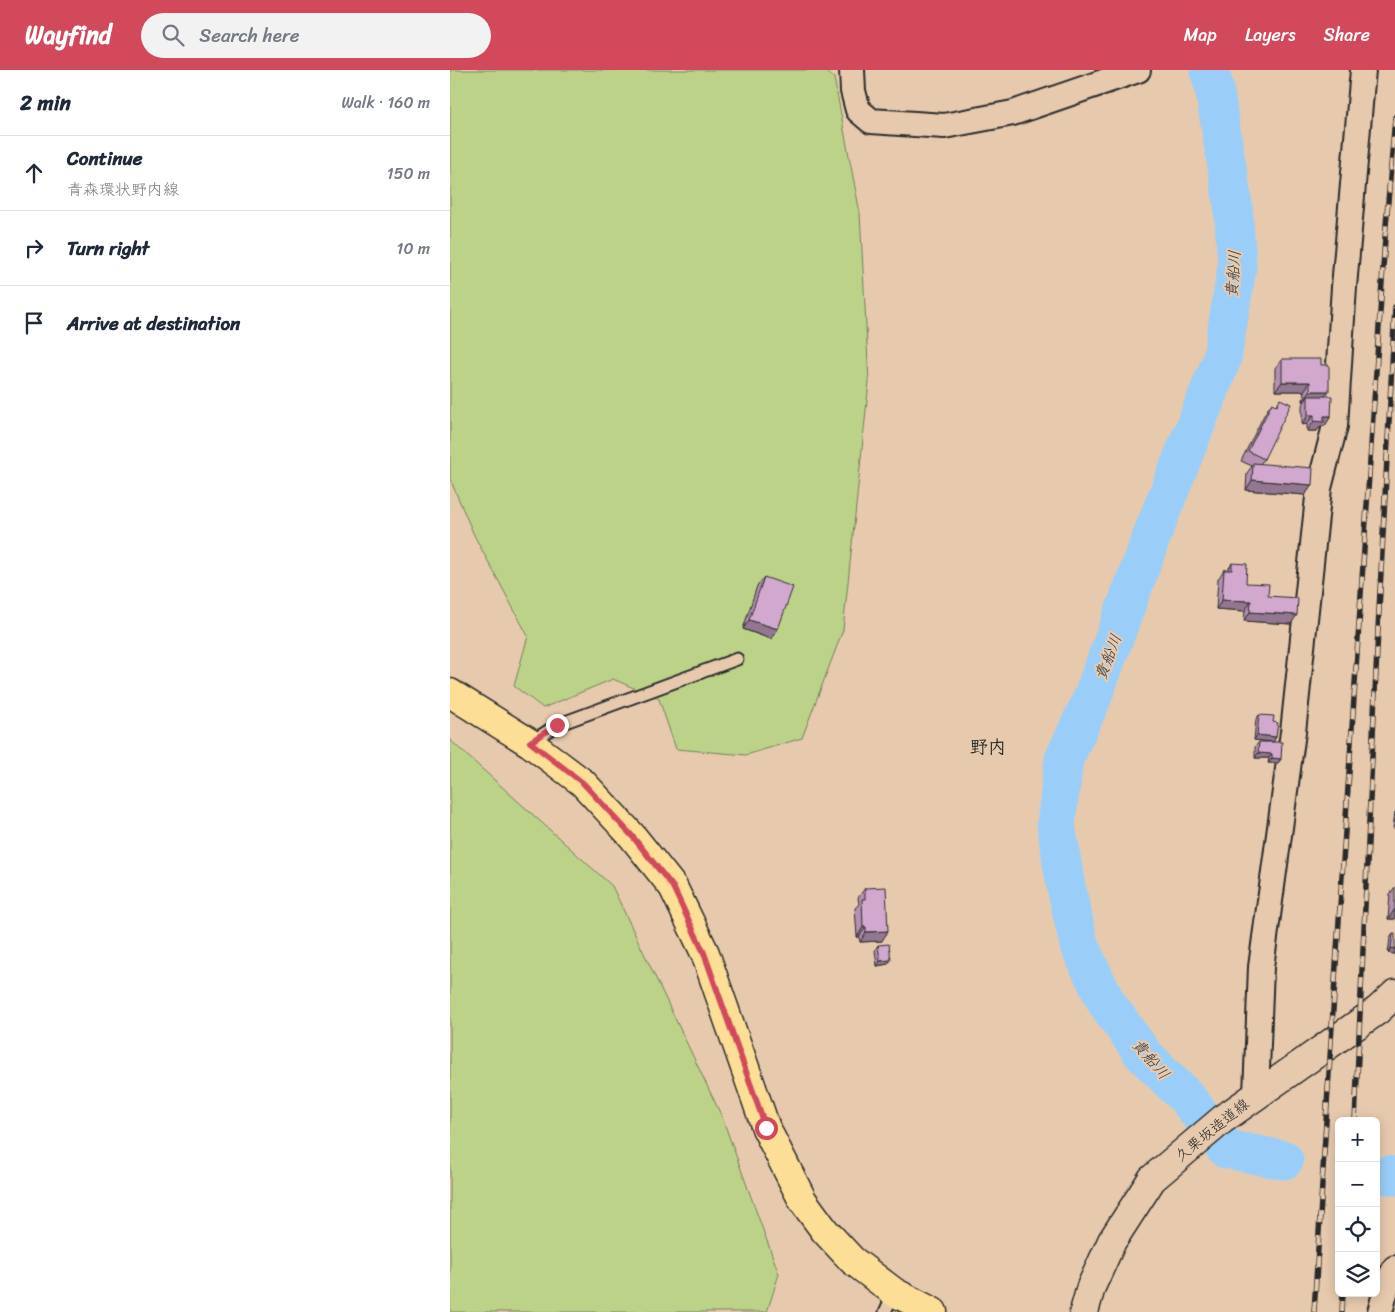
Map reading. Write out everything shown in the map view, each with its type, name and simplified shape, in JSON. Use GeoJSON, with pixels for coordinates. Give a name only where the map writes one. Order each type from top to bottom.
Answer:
{"type":"FeatureCollection","features":[{"type":"Feature","properties":{"kind":"main road"},"geometry":{"type":"LineString","coordinates":[[450,694],[530,742],[583,783],[633,837],[673,887],[704,953],[766,1128],[803,1201],[825,1231],[890,1302],[933,1312]]}},
{"type":"Feature","properties":{"kind":"main road","name":"久栗坂造道線"},"geometry":{"type":"LineString","coordinates":[[1084,1312],[1091,1288],[1112,1240],[1152,1179],[1223,1119],[1378,1010],[1395,994]]}},
{"type":"Feature","properties":{"kind":"street"},"geometry":{"type":"LineString","coordinates":[[852,70],[858,110],[871,121],[944,126],[1013,113],[1138,70]]}},
{"type":"Feature","properties":{"kind":"street"},"geometry":{"type":"LineString","coordinates":[[1256,1095],[1261,967],[1293,732],[1319,488],[1335,426],[1344,287],[1363,70]]}},
{"type":"Feature","properties":{"kind":"street"},"geometry":{"type":"LineString","coordinates":[[1380,1312],[1388,1282],[1395,1268]]}},
{"type":"Feature","properties":{"kind":"lane"},"geometry":{"type":"LineString","coordinates":[[530,742],[557,725],[737,659]]}},
{"type":"Feature","properties":{"kind":"green space"},"geometry":{"type":"Polygon","coordinates":[[[450,70],[824,70],[834,78],[860,213],[869,382],[843,630],[802,738],[746,755],[676,749],[659,699],[613,679],[543,708],[514,686],[528,636],[474,535],[450,479],[450,70]]]}},
{"type":"Feature","properties":{"kind":"green space"},"geometry":{"type":"Polygon","coordinates":[[[450,740],[612,886],[722,1117],[779,1274],[767,1312],[450,1312],[450,740]]]}},
{"type":"Feature","properties":{"kind":"building"},"geometry":{"type":"Polygon","coordinates":[[[1282,359],[1321,359],[1321,365],[1329,365],[1329,391],[1310,391],[1310,382],[1282,382],[1282,359]]]}},
{"type":"Feature","properties":{"kind":"building"},"geometry":{"type":"Polygon","coordinates":[[[1308,396],[1332,396],[1331,416],[1324,416],[1324,422],[1314,421],[1314,415],[1308,415],[1308,396]]]}},
{"type":"Feature","properties":{"kind":"building"},"geometry":{"type":"Polygon","coordinates":[[[1280,399],[1291,404],[1264,459],[1248,451],[1272,403],[1277,406],[1280,399]]]}},
{"type":"Feature","properties":{"kind":"building"},"geometry":{"type":"Polygon","coordinates":[[[1253,463],[1313,468],[1312,485],[1252,480],[1253,463]]]}},
{"type":"Feature","properties":{"kind":"building"},"geometry":{"type":"Polygon","coordinates":[[[1232,563],[1247,564],[1246,583],[1269,584],[1268,596],[1298,598],[1297,615],[1250,612],[1251,601],[1222,600],[1224,570],[1232,570],[1232,563]]]}},
{"type":"Feature","properties":{"kind":"building"},"geometry":{"type":"Polygon","coordinates":[[[764,577],[793,587],[778,629],[749,620],[764,577]]]}},
{"type":"Feature","properties":{"kind":"building"},"geometry":{"type":"Polygon","coordinates":[[[1259,715],[1274,716],[1273,722],[1278,723],[1276,737],[1257,735],[1259,715]]]}},
{"type":"Feature","properties":{"kind":"building"},"geometry":{"type":"Polygon","coordinates":[[[1259,742],[1282,742],[1281,759],[1272,758],[1272,754],[1258,753],[1259,742]]]}},
{"type":"Feature","properties":{"kind":"building"},"geometry":{"type":"Polygon","coordinates":[[[886,887],[888,931],[866,932],[866,927],[863,927],[862,899],[865,899],[865,888],[886,887]]]}},
{"type":"Feature","properties":{"kind":"building"},"geometry":{"type":"Polygon","coordinates":[[[1393,934],[1395,934],[1395,949],[1391,948],[1393,934]]]}},
{"type":"Feature","properties":{"kind":"building"},"geometry":{"type":"Polygon","coordinates":[[[889,944],[891,960],[880,961],[878,945],[889,944]]]}},
{"type":"Feature","properties":{"kind":"waterway","name":"貴船川"},"geometry":{"type":"LineString","coordinates":[[1209,70],[1214,87],[1233,204],[1237,267],[1222,359],[1157,522],[1091,701],[1064,759],[1056,824],[1065,882],[1079,945],[1106,1002],[1143,1054],[1187,1098],[1226,1149],[1284,1160]]}},
{"type":"Feature","properties":{"kind":"waterway","name":"貴船川"},"geometry":{"type":"LineString","coordinates":[[1387,1175],[1395,1176]]}},
{"type":"Feature","properties":{"kind":"railway"},"geometry":{"type":"LineString","coordinates":[[1314,1312],[1385,238],[1395,117]]}},
{"type":"Feature","properties":{"kind":"railway"},"geometry":{"type":"LineString","coordinates":[[1355,1117],[1395,307]]}},
{"type":"Feature","properties":{"kind":"railway"},"geometry":{"type":"LineString","coordinates":[[1342,1312],[1343,1297]]}},
{"type":"Feature","properties":{"kind":"district","name":"野内"},"geometry":{"type":"Point","coordinates":[988,747]}},
{"type":"Feature","properties":{"kind":"route"},"geometry":{"type":"LineString","coordinates":[[557,725],[530,742],[583,783],[633,837],[673,887],[704,953],[766,1128]]}}]}
